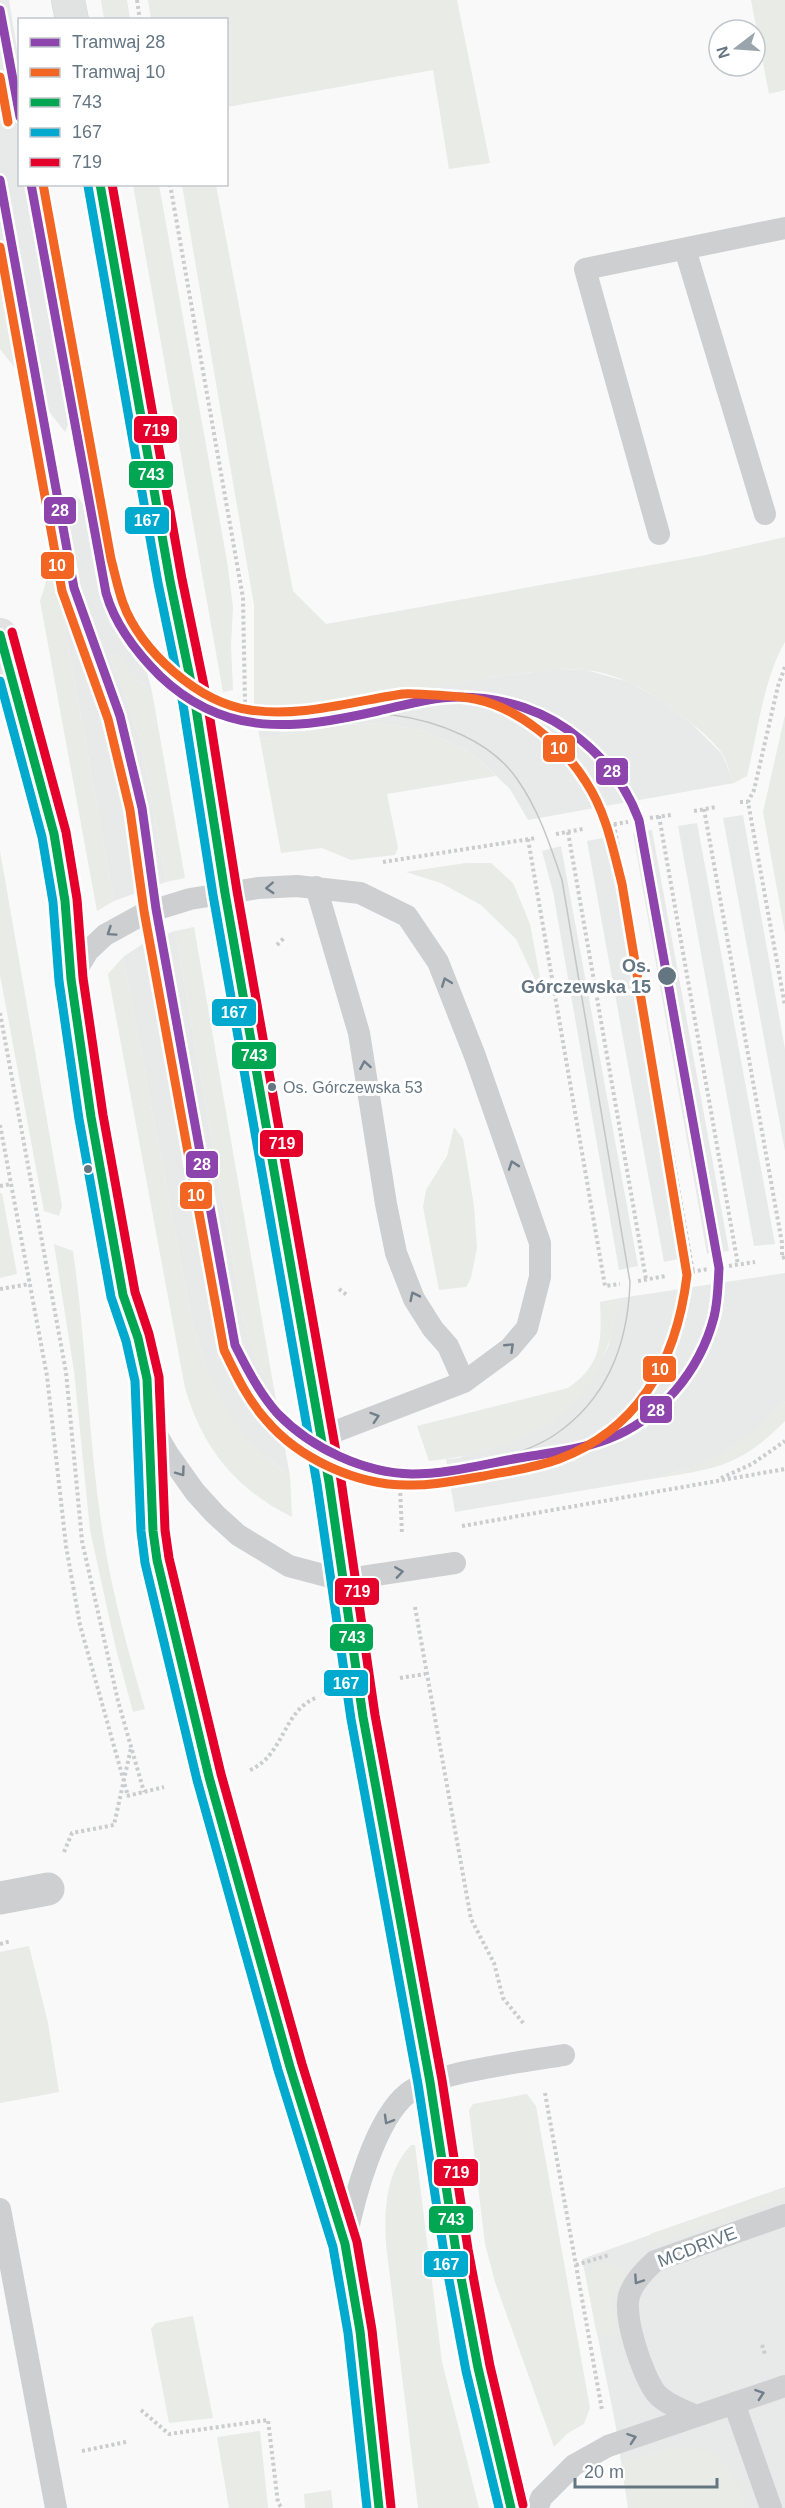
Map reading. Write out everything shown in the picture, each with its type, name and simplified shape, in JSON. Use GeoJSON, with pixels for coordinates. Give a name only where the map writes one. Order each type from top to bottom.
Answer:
{"type":"FeatureCollection","features":[{"type":"Feature","properties":{"kind":"main road"},"geometry":{"type":"LineString","coordinates":[[68,0],[72,18]]}},
{"type":"Feature","properties":{"kind":"main road"},"geometry":{"type":"LineString","coordinates":[[100,186],[170,581],[195,702],[225,893],[321,1437],[363,1717],[430,2082],[456,2251],[478,2368],[511,2508]]}},
{"type":"Feature","properties":{"kind":"main road"},"geometry":{"type":"LineString","coordinates":[[0,635],[54,834],[65,901],[71,979],[91,1117],[123,1295],[138,1338],[147,1379],[153,1531],[157,1560],[208,1777],[290,2067],[345,2244],[360,2331],[379,2508]]}},
{"type":"Feature","properties":{"kind":"street"},"geometry":{"type":"LineString","coordinates":[[0,1898],[48,1889]]}},
{"type":"Feature","properties":{"kind":"lane"},"geometry":{"type":"LineString","coordinates":[[659,534],[585,269],[785,228]]}},
{"type":"Feature","properties":{"kind":"lane"},"geometry":{"type":"LineString","coordinates":[[685,249],[765,514]]}},
{"type":"Feature","properties":{"kind":"lane"},"geometry":{"type":"LineString","coordinates":[[71,979],[88,951],[105,936],[133,918],[172,904],[225,893],[297,886],[360,893],[407,916],[438,962],[475,1056],[540,1243],[540,1277],[527,1328],[510,1348],[464,1382],[321,1437]]}},
{"type":"Feature","properties":{"kind":"lane"},"geometry":{"type":"LineString","coordinates":[[316,887],[359,1033],[396,1253],[414,1299],[433,1329],[448,1346],[464,1382]]}},
{"type":"Feature","properties":{"kind":"lane"},"geometry":{"type":"LineString","coordinates":[[150,1423],[168,1454],[195,1492],[238,1535],[289,1566],[342,1580],[455,1563]]}},
{"type":"Feature","properties":{"kind":"lane"},"geometry":{"type":"LineString","coordinates":[[345,2244],[352,2210],[368,2161],[385,2123],[398,2103],[410,2091],[430,2082],[485,2068],[564,2055]]}},
{"type":"Feature","properties":{"kind":"lane"},"geometry":{"type":"LineString","coordinates":[[0,2209],[56,2508]]}},
{"type":"Feature","properties":{"kind":"lane","name":"MCDRIVE"},"geometry":{"type":"LineString","coordinates":[[696,2416],[657,2395],[647,2378],[633,2335],[628,2295],[640,2275],[655,2261],[785,2215]]}},
{"type":"Feature","properties":{"kind":"lane"},"geometry":{"type":"LineString","coordinates":[[538,2508],[541,2498],[574,2465],[608,2446],[785,2386]]}},
{"type":"Feature","properties":{"kind":"lane"},"geometry":{"type":"LineString","coordinates":[[734,2403],[771,2508]]}},
{"type":"Feature","properties":{"kind":"path"},"geometry":{"type":"LineString","coordinates":[[137,0],[140,18]]}},
{"type":"Feature","properties":{"kind":"path"},"geometry":{"type":"LineString","coordinates":[[170,186],[243,598],[245,703]]}},
{"type":"Feature","properties":{"kind":"path"},"geometry":{"type":"LineString","coordinates":[[785,667],[778,686],[754,790],[748,801],[785,1006]]}},
{"type":"Feature","properties":{"kind":"path"},"geometry":{"type":"LineString","coordinates":[[740,802],[748,801]]}},
{"type":"Feature","properties":{"kind":"path"},"geometry":{"type":"LineString","coordinates":[[694,811],[716,807]]}},
{"type":"Feature","properties":{"kind":"path"},"geometry":{"type":"LineString","coordinates":[[704,809],[782,1243],[782,1258],[785,1257]]}},
{"type":"Feature","properties":{"kind":"path"},"geometry":{"type":"LineString","coordinates":[[650,818],[671,815]]}},
{"type":"Feature","properties":{"kind":"path"},"geometry":{"type":"LineString","coordinates":[[659,816],[738,1265]]}},
{"type":"Feature","properties":{"kind":"path"},"geometry":{"type":"LineString","coordinates":[[602,826],[628,822]]}},
{"type":"Feature","properties":{"kind":"path"},"geometry":{"type":"LineString","coordinates":[[614,824],[693,1272]]}},
{"type":"Feature","properties":{"kind":"path"},"geometry":{"type":"LineString","coordinates":[[556,834],[583,829]]}},
{"type":"Feature","properties":{"kind":"path"},"geometry":{"type":"LineString","coordinates":[[568,832],[646,1279]]}},
{"type":"Feature","properties":{"kind":"path"},"geometry":{"type":"LineString","coordinates":[[377,863],[536,838]]}},
{"type":"Feature","properties":{"kind":"path"},"geometry":{"type":"LineString","coordinates":[[528,839],[605,1286],[620,1284]]}},
{"type":"Feature","properties":{"kind":"path"},"geometry":{"type":"LineString","coordinates":[[277,945],[285,937]]}},
{"type":"Feature","properties":{"kind":"path"},"geometry":{"type":"LineString","coordinates":[[0,1013],[66,1372],[82,1541],[118,1701],[144,1792]]}},
{"type":"Feature","properties":{"kind":"path"},"geometry":{"type":"LineString","coordinates":[[0,1125],[47,1376],[66,1546],[80,1625],[128,1796]]}},
{"type":"Feature","properties":{"kind":"path"},"geometry":{"type":"LineString","coordinates":[[0,1186],[11,1184]]}},
{"type":"Feature","properties":{"kind":"path"},"geometry":{"type":"LineString","coordinates":[[729,1266],[755,1262]]}},
{"type":"Feature","properties":{"kind":"path"},"geometry":{"type":"LineString","coordinates":[[686,1273],[708,1269]]}},
{"type":"Feature","properties":{"kind":"path"},"geometry":{"type":"LineString","coordinates":[[638,1281],[666,1276]]}},
{"type":"Feature","properties":{"kind":"path"},"geometry":{"type":"LineString","coordinates":[[0,1289],[30,1284]]}},
{"type":"Feature","properties":{"kind":"path"},"geometry":{"type":"LineString","coordinates":[[337,1287],[348,1296]]}},
{"type":"Feature","properties":{"kind":"path"},"geometry":{"type":"LineString","coordinates":[[714,1481],[752,1464],[785,1442]]}},
{"type":"Feature","properties":{"kind":"path"},"geometry":{"type":"LineString","coordinates":[[461,1526],[785,1468]]}},
{"type":"Feature","properties":{"kind":"path"},"geometry":{"type":"LineString","coordinates":[[400,1487],[402,1534]]}},
{"type":"Feature","properties":{"kind":"path"},"geometry":{"type":"LineString","coordinates":[[394,1679],[425,1674],[471,1918],[494,1963],[503,1998],[528,2029]]}},
{"type":"Feature","properties":{"kind":"path"},"geometry":{"type":"LineString","coordinates":[[248,1771],[260,1766],[271,1754],[294,1713],[306,1701],[319,1696]]}},
{"type":"Feature","properties":{"kind":"path"},"geometry":{"type":"LineString","coordinates":[[72,1833],[114,1825],[131,1747]]}},
{"type":"Feature","properties":{"kind":"path"},"geometry":{"type":"LineString","coordinates":[[121,1798],[164,1787]]}},
{"type":"Feature","properties":{"kind":"path"},"geometry":{"type":"LineString","coordinates":[[544,2090],[603,2411]]}},
{"type":"Feature","properties":{"kind":"path"},"geometry":{"type":"LineString","coordinates":[[141,2410],[170,2434],[268,2420],[278,2503],[282,2508]]}},
{"type":"Feature","properties":{"kind":"path"},"geometry":{"type":"LineString","coordinates":[[76,2452],[126,2442]]}},
{"type":"Feature","properties":{"kind":"shaded area"},"geometry":{"type":"Polygon","coordinates":[[[0,0],[9,0],[18,55],[18,186],[42,186],[80,397],[65,432],[23,378],[0,247],[0,0]]]}},
{"type":"Feature","properties":{"kind":"shaded area"},"geometry":{"type":"Polygon","coordinates":[[[101,0],[127,0],[130,18],[104,18],[101,0]]]}},
{"type":"Feature","properties":{"kind":"shaded area"},"geometry":{"type":"Polygon","coordinates":[[[148,0],[457,0],[490,163],[449,169],[433,70],[228,107],[228,18],[151,18],[148,0]]]}},
{"type":"Feature","properties":{"kind":"shaded area"},"geometry":{"type":"Polygon","coordinates":[[[751,0],[785,0],[785,90],[769,94],[766,78],[767,18],[754,18],[751,0]]]}},
{"type":"Feature","properties":{"kind":"shaded area"},"geometry":{"type":"Polygon","coordinates":[[[133,186],[159,186],[227,561],[233,607],[231,645],[233,690],[223,692],[133,186]]]}},
{"type":"Feature","properties":{"kind":"shaded area"},"geometry":{"type":"Polygon","coordinates":[[[182,186],[216,186],[293,591],[326,624],[701,556],[785,537],[785,642],[766,689],[747,776],[734,783],[718,747],[696,727],[668,705],[634,685],[597,672],[562,669],[530,672],[346,703],[285,709],[254,709],[254,605],[182,186]]]}},
{"type":"Feature","properties":{"kind":"shaded area"},"geometry":{"type":"Polygon","coordinates":[[[0,247],[23,378],[0,349],[0,247]]]}},
{"type":"Feature","properties":{"kind":"shaded area"},"geometry":{"type":"Polygon","coordinates":[[[75,495],[108,528],[114,581],[124,611],[136,628],[152,692],[135,677],[117,653],[109,656],[126,696],[141,744],[166,882],[114,901],[53,560],[75,495]]]}},
{"type":"Feature","properties":{"kind":"shaded area"},"geometry":{"type":"Polygon","coordinates":[[[53,560],[114,901],[97,911],[40,601],[53,560]]]}},
{"type":"Feature","properties":{"kind":"shaded area"},"geometry":{"type":"Polygon","coordinates":[[[117,652],[135,677],[152,692],[185,878],[166,882],[141,744],[126,696],[109,656],[117,652]]]}},
{"type":"Feature","properties":{"kind":"shaded area"},"geometry":{"type":"Polygon","coordinates":[[[554,669],[586,670],[629,682],[661,700],[691,723],[722,754],[734,783],[528,820],[510,789],[472,753],[422,730],[378,723],[342,725],[260,739],[254,709],[286,710],[341,704],[447,684],[554,669]]]}},
{"type":"Feature","properties":{"kind":"shaded area"},"geometry":{"type":"Polygon","coordinates":[[[785,715],[785,933],[763,812],[785,715]]]}},
{"type":"Feature","properties":{"kind":"shaded area"},"geometry":{"type":"Polygon","coordinates":[[[378,723],[422,730],[472,753],[496,776],[387,794],[398,848],[395,855],[351,860],[322,848],[281,853],[260,739],[342,725],[378,723]]]}},
{"type":"Feature","properties":{"kind":"shaded area"},"geometry":{"type":"Polygon","coordinates":[[[743,815],[785,1049],[785,1151],[723,818],[743,815]]]}},
{"type":"Feature","properties":{"kind":"shaded area"},"geometry":{"type":"Polygon","coordinates":[[[697,823],[775,1244],[754,1246],[678,826],[697,823]]]}},
{"type":"Feature","properties":{"kind":"shaded area"},"geometry":{"type":"Polygon","coordinates":[[[652,830],[729,1251],[707,1254],[633,833],[652,830]]]}},
{"type":"Feature","properties":{"kind":"shaded area"},"geometry":{"type":"Polygon","coordinates":[[[608,837],[684,1258],[664,1262],[587,841],[608,837]]]}},
{"type":"Feature","properties":{"kind":"shaded area"},"geometry":{"type":"Polygon","coordinates":[[[561,846],[638,1266],[619,1270],[553,892],[542,851],[561,846]]]}},
{"type":"Feature","properties":{"kind":"shaded area"},"geometry":{"type":"Polygon","coordinates":[[[0,851],[62,1206],[59,1216],[44,1211],[0,975],[0,851]]]}},
{"type":"Feature","properties":{"kind":"shaded area"},"geometry":{"type":"Polygon","coordinates":[[[466,863],[491,863],[513,883],[530,924],[544,999],[516,939],[481,905],[441,883],[406,872],[466,863]]]}},
{"type":"Feature","properties":{"kind":"shaded area"},"geometry":{"type":"Polygon","coordinates":[[[194,927],[274,1389],[256,1362],[247,1340],[175,931],[194,927]]]}},
{"type":"Feature","properties":{"kind":"shaded area"},"geometry":{"type":"Polygon","coordinates":[[[175,931],[244,1323],[256,1362],[274,1389],[290,1476],[252,1445],[229,1416],[213,1385],[194,1331],[123,957],[147,941],[175,931]]]}},
{"type":"Feature","properties":{"kind":"shaded area"},"geometry":{"type":"Polygon","coordinates":[[[123,957],[194,1331],[228,1412],[253,1444],[290,1476],[292,1517],[254,1494],[224,1465],[201,1430],[185,1388],[108,974],[123,957]]]}},
{"type":"Feature","properties":{"kind":"shaded area"},"geometry":{"type":"Polygon","coordinates":[[[454,1127],[463,1139],[474,1206],[477,1248],[471,1278],[466,1287],[439,1290],[423,1207],[426,1190],[447,1156],[454,1127]]]}},
{"type":"Feature","properties":{"kind":"shaded area"},"geometry":{"type":"Polygon","coordinates":[[[0,1193],[2,1193],[17,1274],[0,1278],[0,1193]]]}},
{"type":"Feature","properties":{"kind":"shaded area"},"geometry":{"type":"Polygon","coordinates":[[[54,1244],[73,1251],[82,1323],[94,1469],[104,1541],[127,1646],[145,1709],[133,1712],[116,1649],[90,1530],[74,1371],[54,1244]]]}},
{"type":"Feature","properties":{"kind":"shaded area"},"geometry":{"type":"Polygon","coordinates":[[[785,1273],[785,1402],[754,1433],[710,1461],[657,1478],[455,1512],[446,1459],[459,1458],[572,1405],[596,1371],[608,1347],[621,1298],[785,1273]]]}},
{"type":"Feature","properties":{"kind":"shaded area"},"geometry":{"type":"Polygon","coordinates":[[[621,1298],[614,1327],[598,1368],[582,1394],[558,1418],[524,1438],[505,1445],[448,1459],[429,1461],[417,1426],[568,1388],[579,1379],[588,1370],[598,1351],[601,1328],[600,1302],[621,1298]]]}},
{"type":"Feature","properties":{"kind":"shaded area"},"geometry":{"type":"Polygon","coordinates":[[[785,1402],[785,1421],[755,1448],[712,1468],[657,1478],[696,1465],[727,1450],[755,1430],[785,1402]]]}},
{"type":"Feature","properties":{"kind":"shaded area"},"geometry":{"type":"Polygon","coordinates":[[[29,1946],[48,2023],[59,2092],[0,2103],[0,1952],[29,1946]]]}},
{"type":"Feature","properties":{"kind":"shaded area"},"geometry":{"type":"Polygon","coordinates":[[[527,2094],[536,2106],[590,2408],[584,2424],[568,2433],[554,2447],[495,2282],[485,2244],[469,2110],[473,2104],[527,2094]]]}},
{"type":"Feature","properties":{"kind":"shaded area"},"geometry":{"type":"Polygon","coordinates":[[[411,2145],[415,2145],[442,2362],[479,2508],[418,2508],[385,2231],[388,2191],[396,2167],[411,2145]]]}},
{"type":"Feature","properties":{"kind":"shaded area"},"geometry":{"type":"Polygon","coordinates":[[[785,2187],[785,2508],[628,2508],[615,2422],[582,2259],[785,2187]]]}},
{"type":"Feature","properties":{"kind":"shaded area"},"geometry":{"type":"Polygon","coordinates":[[[785,2187],[785,2199],[655,2245],[650,2234],[785,2187]]]}},
{"type":"Feature","properties":{"kind":"shaded area"},"geometry":{"type":"Polygon","coordinates":[[[604,2262],[618,2266],[627,2272],[612,2302],[618,2331],[616,2335],[606,2337],[596,2331],[586,2276],[595,2264],[604,2262]]]}},
{"type":"Feature","properties":{"kind":"shaded area"},"geometry":{"type":"Polygon","coordinates":[[[193,2316],[213,2418],[169,2423],[151,2329],[156,2323],[193,2316]]]}},
{"type":"Feature","properties":{"kind":"shaded area"},"geometry":{"type":"Polygon","coordinates":[[[260,2431],[268,2508],[229,2508],[217,2437],[260,2431]]]}},
{"type":"Feature","properties":{"kind":"shaded area"},"geometry":{"type":"Polygon","coordinates":[[[677,2447],[703,2450],[721,2461],[737,2482],[745,2508],[628,2508],[622,2462],[659,2450],[677,2447]]]}},
{"type":"Feature","properties":{"kind":"shaded area"},"geometry":{"type":"Polygon","coordinates":[[[331,2490],[333,2508],[305,2508],[304,2494],[331,2490]]]}},
{"type":"Feature","properties":{"kind":"tram line","name":"28"},"geometry":{"type":"LineString","coordinates":[[0,10],[18,106]]}},
{"type":"Feature","properties":{"kind":"tram line","name":"10"},"geometry":{"type":"LineString","coordinates":[[0,77],[8,122]]}},
{"type":"Feature","properties":{"kind":"tram line","name":"28"},"geometry":{"type":"LineString","coordinates":[[0,180],[74,588],[120,716],[142,808],[156,909],[235,1345],[265,1398],[291,1426],[322,1448],[357,1464],[375,1469],[412,1474],[452,1471],[575,1449],[627,1431],[644,1420],[675,1391],[699,1356],[714,1317],[719,1268],[639,820],[629,797],[616,776],[581,740],[554,721],[508,703],[449,697],[319,722],[263,724],[237,720],[211,711],[185,696],[160,676],[128,638],[115,616],[106,593],[31,186]]}},
{"type":"Feature","properties":{"kind":"tram line","name":"10"},"geometry":{"type":"LineString","coordinates":[[0,247],[62,591],[108,719],[130,810],[144,911],[224,1350],[254,1404],[279,1434],[312,1458],[349,1475],[388,1484],[436,1484],[541,1465],[588,1446],[612,1429],[633,1409],[664,1362],[682,1305],[687,1275],[622,884],[599,806],[576,768],[552,742],[523,719],[491,704],[465,697],[407,694],[308,710],[288,712],[250,710],[211,697],[192,686],[157,656],[131,621],[121,598],[111,559],[43,186]]}},
{"type":"Feature","properties":{"kind":"tram line"},"geometry":{"type":"LineString","coordinates":[[352,716],[393,715],[428,722],[462,735],[493,754],[517,779],[532,803],[562,880],[630,1282],[628,1305],[625,1326],[612,1367],[589,1404],[574,1420],[548,1439],[520,1452],[483,1464]]}},
{"type":"Feature","properties":{"kind":"transit line","name":"167"},"geometry":{"type":"LineString","coordinates":[[88,186],[158,583],[183,704],[213,895],[317,1484],[351,1719],[418,2084],[444,2253],[466,2371],[499,2508]]}},
{"type":"Feature","properties":{"kind":"transit line","name":"743"},"geometry":{"type":"LineString","coordinates":[[100,186],[170,581],[195,702],[225,893],[329,1482],[363,1717],[430,2082],[456,2251],[478,2368],[511,2508]]}},
{"type":"Feature","properties":{"kind":"transit line","name":"719"},"geometry":{"type":"LineString","coordinates":[[112,186],[182,579],[207,700],[237,891],[341,1480],[375,1715],[442,2080],[468,2249],[490,2366],[523,2505]]}},
{"type":"Feature","properties":{"kind":"transit line","name":"719"},"geometry":{"type":"LineString","coordinates":[[12,632],[66,832],[77,899],[83,978],[103,1115],[135,1292],[149,1334],[159,1377],[165,1530],[169,1558],[221,1774],[302,2064],[357,2242],[372,2330],[391,2507]]}},
{"type":"Feature","properties":{"kind":"transit line","name":"743"},"geometry":{"type":"LineString","coordinates":[[0,635],[54,834],[65,901],[71,979],[91,1117],[123,1295],[138,1338],[147,1379],[153,1531],[157,1560],[209,1777],[290,2067],[345,2244],[360,2331],[379,2508]]}},
{"type":"Feature","properties":{"kind":"transit line","name":"167"},"geometry":{"type":"LineString","coordinates":[[0,681],[42,837],[53,902],[59,981],[79,1119],[111,1297],[126,1341],[135,1381],[141,1531],[145,1563],[197,1780],[278,2070],[333,2247],[348,2333],[367,2508]]}},
{"type":"Feature","properties":{"kind":"place","name":"Os. Górczewska 15"},"geometry":{"type":"Point","coordinates":[667,976]}},
{"type":"Feature","properties":{"kind":"place","name":"Os. Górczewska 53"},"geometry":{"type":"Point","coordinates":[272,1087]}}]}
